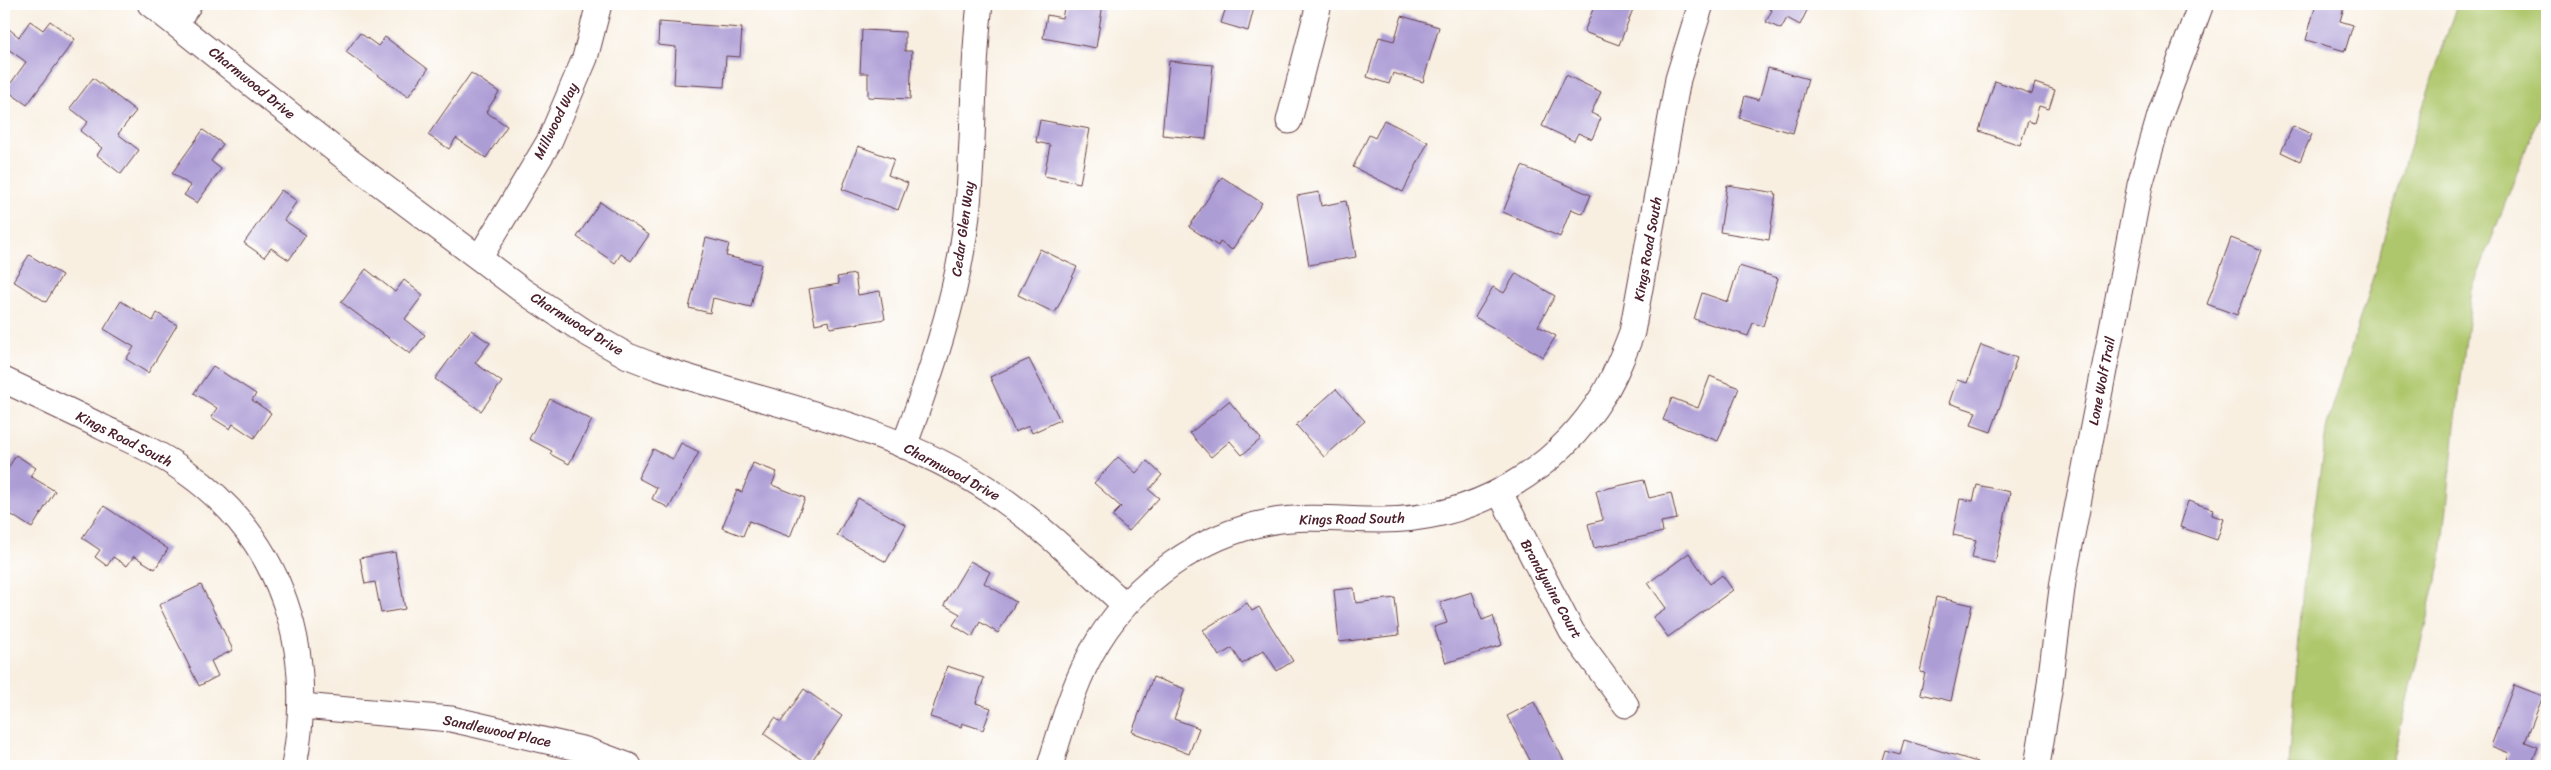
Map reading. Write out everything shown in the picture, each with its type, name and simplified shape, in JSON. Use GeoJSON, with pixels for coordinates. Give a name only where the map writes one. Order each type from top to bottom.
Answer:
{"type":"FeatureCollection","features":[{"type":"Feature","properties":{"kind":"street","name":"Charmwood Drive"},"geometry":{"type":"LineString","coordinates":[[150,4],[183,13],[348,160],[546,307],[585,332],[628,356],[690,378],[855,427],[904,446],[991,491],[1030,519],[1125,605]]}},
{"type":"Feature","properties":{"kind":"street","name":"Millwood Way"},"geometry":{"type":"LineString","coordinates":[[480,257],[550,140],[585,58],[599,4]]}},
{"type":"Feature","properties":{"kind":"street","name":"Cedar Glen Way"},"geometry":{"type":"LineString","coordinates":[[904,446],[946,325],[961,259],[970,177],[980,4]]}},
{"type":"Feature","properties":{"kind":"street"},"geometry":{"type":"LineString","coordinates":[[1289,121],[1319,4]]}},
{"type":"Feature","properties":{"kind":"street","name":"Kings Road South"},"geometry":{"type":"LineString","coordinates":[[1050,766],[1080,677],[1099,640],[1125,605],[1162,573],[1189,554],[1210,542],[1247,528],[1270,522],[1317,516],[1381,520],[1423,518],[1455,510],[1500,493],[1554,455],[1581,425],[1598,402],[1620,362],[1632,332],[1678,79],[1701,4]]}},
{"type":"Feature","properties":{"kind":"street","name":"Lone Wolf Trail"},"geometry":{"type":"LineString","coordinates":[[2037,766],[2063,581],[2140,185],[2161,112],[2200,4]]}},
{"type":"Feature","properties":{"kind":"street","name":"Kings Road South"},"geometry":{"type":"LineString","coordinates":[[4,380],[154,452],[192,476],[232,512],[248,532],[266,560],[282,592],[298,647],[302,706],[301,732],[294,766]]}},
{"type":"Feature","properties":{"kind":"street","name":"Brandywine Court"},"geometry":{"type":"LineString","coordinates":[[1500,493],[1572,632],[1626,705]]}},
{"type":"Feature","properties":{"kind":"street","name":"Sandlewood Place"},"geometry":{"type":"LineString","coordinates":[[302,706],[450,719],[586,750],[629,766]]}},
{"type":"Feature","properties":{"kind":"green space"},"geometry":{"type":"Polygon","coordinates":[[[2457,4],[2547,4],[2547,94],[2472,290],[2455,426],[2442,556],[2391,766],[2289,766],[2303,587],[2327,425],[2374,274],[2405,161],[2457,4]]]}},
{"type":"Feature","properties":{"kind":"building"},"geometry":{"type":"Polygon","coordinates":[[[1065,4],[1103,4],[1096,48],[1043,38],[1047,15],[1062,18],[1065,4]]]}},
{"type":"Feature","properties":{"kind":"building"},"geometry":{"type":"Polygon","coordinates":[[[1227,4],[1255,4],[1248,31],[1221,23],[1227,4]]]}},
{"type":"Feature","properties":{"kind":"building"},"geometry":{"type":"Polygon","coordinates":[[[1595,4],[1635,4],[1619,45],[1584,32],[1595,4]]]}},
{"type":"Feature","properties":{"kind":"building"},"geometry":{"type":"Polygon","coordinates":[[[1760,4],[1810,4],[1800,25],[1787,18],[1781,29],[1766,22],[1772,10],[1760,4]]]}},
{"type":"Feature","properties":{"kind":"building"},"geometry":{"type":"Polygon","coordinates":[[[2316,4],[2345,4],[2340,21],[2353,25],[2345,51],[2306,40],[2316,4]]]}},
{"type":"Feature","properties":{"kind":"building"},"geometry":{"type":"Polygon","coordinates":[[[1402,16],[1439,27],[1423,82],[1393,73],[1389,84],[1367,77],[1379,37],[1394,41],[1402,16]]]}},
{"type":"Feature","properties":{"kind":"building"},"geometry":{"type":"Polygon","coordinates":[[[30,21],[43,30],[50,21],[75,39],[27,105],[6,90],[26,62],[4,46],[4,25],[19,37],[30,21]]]}},
{"type":"Feature","properties":{"kind":"building"},"geometry":{"type":"Polygon","coordinates":[[[659,22],[742,28],[740,57],[726,56],[724,87],[674,84],[676,47],[658,45],[659,22]]]}},
{"type":"Feature","properties":{"kind":"building"},"geometry":{"type":"Polygon","coordinates":[[[862,30],[905,32],[905,51],[912,51],[910,99],[868,97],[868,73],[860,73],[862,30]]]}},
{"type":"Feature","properties":{"kind":"building"},"geometry":{"type":"Polygon","coordinates":[[[360,33],[378,46],[385,37],[428,69],[408,97],[346,52],[360,33]]]}},
{"type":"Feature","properties":{"kind":"building"},"geometry":{"type":"Polygon","coordinates":[[[1169,61],[1213,65],[1206,139],[1162,135],[1169,61]]]}},
{"type":"Feature","properties":{"kind":"building"},"geometry":{"type":"Polygon","coordinates":[[[1768,68],[1808,79],[1793,133],[1739,118],[1745,96],[1759,100],[1768,68]]]}},
{"type":"Feature","properties":{"kind":"building"},"geometry":{"type":"Polygon","coordinates":[[[471,73],[499,92],[486,112],[507,126],[486,158],[456,138],[449,149],[428,135],[471,73]]]}},
{"type":"Feature","properties":{"kind":"building"},"geometry":{"type":"Polygon","coordinates":[[[1566,75],[1601,92],[1591,113],[1601,118],[1592,139],[1578,133],[1574,141],[1542,126],[1566,75]]]}},
{"type":"Feature","properties":{"kind":"building"},"geometry":{"type":"Polygon","coordinates":[[[93,78],[136,111],[118,134],[139,150],[121,174],[97,155],[102,148],[80,131],[88,122],[70,108],[93,78]]]}},
{"type":"Feature","properties":{"kind":"building"},"geometry":{"type":"Polygon","coordinates":[[[1995,81],[2032,94],[2035,83],[2055,90],[2049,109],[2039,106],[2034,123],[2028,121],[2020,145],[1979,131],[1995,81]]]}},
{"type":"Feature","properties":{"kind":"building"},"geometry":{"type":"Polygon","coordinates":[[[1040,120],[1090,129],[1080,183],[1044,176],[1050,145],[1036,142],[1040,120]]]}},
{"type":"Feature","properties":{"kind":"building"},"geometry":{"type":"Polygon","coordinates":[[[1384,120],[1428,142],[1403,192],[1353,167],[1369,135],[1375,138],[1384,120]]]}},
{"type":"Feature","properties":{"kind":"building"},"geometry":{"type":"Polygon","coordinates":[[[2293,126],[2312,134],[2300,161],[2281,152],[2293,126]]]}},
{"type":"Feature","properties":{"kind":"building"},"geometry":{"type":"Polygon","coordinates":[[[203,130],[223,144],[211,161],[221,169],[197,203],[184,195],[191,186],[172,173],[203,130]]]}},
{"type":"Feature","properties":{"kind":"building"},"geometry":{"type":"Polygon","coordinates":[[[858,146],[894,159],[888,175],[908,183],[898,210],[842,189],[858,146]]]}},
{"type":"Feature","properties":{"kind":"building"},"geometry":{"type":"Polygon","coordinates":[[[1522,166],[1591,195],[1583,214],[1571,209],[1560,237],[1503,212],[1522,166]]]}},
{"type":"Feature","properties":{"kind":"building"},"geometry":{"type":"Polygon","coordinates":[[[1222,177],[1262,203],[1232,250],[1220,242],[1218,246],[1189,227],[1222,177]]]}},
{"type":"Feature","properties":{"kind":"building"},"geometry":{"type":"Polygon","coordinates":[[[1727,185],[1776,193],[1769,240],[1720,232],[1727,185]]]}},
{"type":"Feature","properties":{"kind":"building"},"geometry":{"type":"Polygon","coordinates":[[[281,190],[297,201],[284,220],[306,235],[289,260],[271,248],[264,257],[244,243],[281,190]]]}},
{"type":"Feature","properties":{"kind":"building"},"geometry":{"type":"Polygon","coordinates":[[[1319,192],[1321,206],[1346,201],[1356,257],[1309,265],[1297,196],[1319,192]]]}},
{"type":"Feature","properties":{"kind":"building"},"geometry":{"type":"Polygon","coordinates":[[[600,202],[649,235],[631,261],[621,254],[615,263],[577,237],[600,202]]]}},
{"type":"Feature","properties":{"kind":"building"},"geometry":{"type":"Polygon","coordinates":[[[706,238],[729,244],[726,256],[761,264],[751,307],[713,298],[710,313],[689,308],[706,238]]]}},
{"type":"Feature","properties":{"kind":"building"},"geometry":{"type":"Polygon","coordinates":[[[2231,238],[2262,250],[2237,315],[2207,304],[2231,238]]]}},
{"type":"Feature","properties":{"kind":"building"},"geometry":{"type":"Polygon","coordinates":[[[1040,249],[1077,267],[1055,313],[1018,295],[1040,249]]]}},
{"type":"Feature","properties":{"kind":"building"},"geometry":{"type":"Polygon","coordinates":[[[29,255],[62,275],[46,302],[13,281],[29,255]]]}},
{"type":"Feature","properties":{"kind":"building"},"geometry":{"type":"Polygon","coordinates":[[[1739,266],[1778,278],[1763,326],[1753,323],[1748,336],[1694,319],[1702,293],[1728,302],[1739,266]]]}},
{"type":"Feature","properties":{"kind":"building"},"geometry":{"type":"Polygon","coordinates":[[[366,269],[395,292],[404,280],[423,295],[405,319],[425,335],[410,354],[341,302],[366,269]]]}},
{"type":"Feature","properties":{"kind":"building"},"geometry":{"type":"Polygon","coordinates":[[[1516,273],[1555,296],[1538,326],[1556,336],[1543,357],[1475,317],[1493,287],[1504,293],[1516,273]]]}},
{"type":"Feature","properties":{"kind":"building"},"geometry":{"type":"Polygon","coordinates":[[[855,274],[858,295],[880,291],[885,319],[830,328],[829,321],[815,324],[809,289],[839,284],[837,277],[855,274]]]}},
{"type":"Feature","properties":{"kind":"building"},"geometry":{"type":"Polygon","coordinates":[[[121,301],[153,321],[157,313],[177,325],[148,373],[126,359],[134,347],[104,329],[121,301]]]}},
{"type":"Feature","properties":{"kind":"building"},"geometry":{"type":"Polygon","coordinates":[[[471,330],[490,343],[475,363],[502,382],[481,411],[435,379],[471,330]]]}},
{"type":"Feature","properties":{"kind":"building"},"geometry":{"type":"Polygon","coordinates":[[[1981,345],[2017,358],[1991,432],[1971,425],[1976,412],[1949,403],[1957,380],[1967,383],[1981,345]]]}},
{"type":"Feature","properties":{"kind":"building"},"geometry":{"type":"Polygon","coordinates":[[[1029,359],[1060,420],[1032,433],[1029,426],[1015,432],[990,377],[1029,359]]]}},
{"type":"Feature","properties":{"kind":"building"},"geometry":{"type":"Polygon","coordinates":[[[213,366],[256,394],[252,400],[271,413],[254,438],[233,424],[230,429],[211,417],[217,408],[194,393],[213,366]]]}},
{"type":"Feature","properties":{"kind":"building"},"geometry":{"type":"Polygon","coordinates":[[[1710,376],[1739,388],[1718,441],[1663,420],[1672,398],[1698,408],[1710,376]]]}},
{"type":"Feature","properties":{"kind":"building"},"geometry":{"type":"Polygon","coordinates":[[[1336,389],[1365,421],[1324,457],[1296,425],[1336,389]]]}},
{"type":"Feature","properties":{"kind":"building"},"geometry":{"type":"Polygon","coordinates":[[[550,399],[592,420],[569,464],[550,454],[552,451],[529,439],[550,399]]]}},
{"type":"Feature","properties":{"kind":"building"},"geometry":{"type":"Polygon","coordinates":[[[1229,401],[1261,439],[1242,455],[1230,441],[1211,457],[1190,433],[1229,401]]]}},
{"type":"Feature","properties":{"kind":"building"},"geometry":{"type":"Polygon","coordinates":[[[681,443],[699,452],[669,508],[652,499],[657,488],[638,478],[653,449],[673,459],[681,443]]]}},
{"type":"Feature","properties":{"kind":"building"},"geometry":{"type":"Polygon","coordinates":[[[16,455],[36,468],[30,476],[55,491],[32,528],[4,510],[4,475],[16,455]]]}},
{"type":"Feature","properties":{"kind":"building"},"geometry":{"type":"Polygon","coordinates":[[[1118,457],[1136,473],[1147,461],[1162,475],[1149,490],[1159,498],[1129,531],[1112,516],[1121,507],[1094,483],[1118,457]]]}},
{"type":"Feature","properties":{"kind":"building"},"geometry":{"type":"Polygon","coordinates":[[[753,463],[777,472],[772,485],[805,498],[790,537],[749,521],[743,536],[722,528],[737,490],[742,492],[753,463]]]}},
{"type":"Feature","properties":{"kind":"building"},"geometry":{"type":"Polygon","coordinates":[[[1644,480],[1649,498],[1671,493],[1677,519],[1661,522],[1663,532],[1594,548],[1588,524],[1603,520],[1596,491],[1644,480]]]}},
{"type":"Feature","properties":{"kind":"building"},"geometry":{"type":"Polygon","coordinates":[[[1977,485],[2010,492],[1995,563],[1972,558],[1976,540],[1953,535],[1960,499],[1973,501],[1977,485]]]}},
{"type":"Feature","properties":{"kind":"building"},"geometry":{"type":"Polygon","coordinates":[[[858,498],[906,525],[886,562],[837,535],[858,498]]]}},
{"type":"Feature","properties":{"kind":"building"},"geometry":{"type":"Polygon","coordinates":[[[2188,501],[2213,509],[2212,515],[2224,519],[2217,540],[2180,527],[2188,501]]]}},
{"type":"Feature","properties":{"kind":"building"},"geometry":{"type":"Polygon","coordinates":[[[104,506],[168,549],[155,569],[134,556],[127,566],[113,557],[107,566],[95,557],[100,550],[82,538],[104,506]]]}},
{"type":"Feature","properties":{"kind":"building"},"geometry":{"type":"Polygon","coordinates":[[[395,552],[405,609],[381,613],[375,582],[365,584],[360,558],[395,552]]]}},
{"type":"Feature","properties":{"kind":"building"},"geometry":{"type":"Polygon","coordinates":[[[1689,553],[1710,584],[1722,575],[1733,590],[1668,637],[1653,617],[1666,608],[1648,583],[1689,553]]]}},
{"type":"Feature","properties":{"kind":"building"},"geometry":{"type":"Polygon","coordinates":[[[970,561],[990,572],[984,583],[1016,602],[998,633],[980,622],[972,637],[953,625],[960,614],[944,605],[970,561]]]}},
{"type":"Feature","properties":{"kind":"building"},"geometry":{"type":"Polygon","coordinates":[[[201,585],[233,650],[211,661],[218,676],[199,686],[159,605],[201,585]]]}},
{"type":"Feature","properties":{"kind":"building"},"geometry":{"type":"Polygon","coordinates":[[[1354,588],[1356,603],[1395,598],[1399,635],[1339,642],[1334,590],[1354,588]]]}},
{"type":"Feature","properties":{"kind":"building"},"geometry":{"type":"Polygon","coordinates":[[[1472,592],[1482,620],[1493,616],[1502,645],[1446,663],[1434,627],[1447,623],[1440,602],[1472,592]]]}},
{"type":"Feature","properties":{"kind":"building"},"geometry":{"type":"Polygon","coordinates":[[[1936,597],[1972,605],[1951,701],[1920,694],[1925,673],[1920,672],[1936,597]]]}},
{"type":"Feature","properties":{"kind":"building"},"geometry":{"type":"Polygon","coordinates":[[[1247,603],[1252,611],[1259,607],[1293,661],[1277,671],[1264,650],[1242,664],[1232,648],[1219,656],[1203,630],[1247,603]]]}},
{"type":"Feature","properties":{"kind":"building"},"geometry":{"type":"Polygon","coordinates":[[[947,666],[984,678],[976,703],[991,708],[983,730],[962,723],[961,727],[930,717],[947,666]]]}},
{"type":"Feature","properties":{"kind":"building"},"geometry":{"type":"Polygon","coordinates":[[[1153,677],[1185,689],[1174,719],[1199,728],[1189,754],[1132,732],[1153,677]]]}},
{"type":"Feature","properties":{"kind":"building"},"geometry":{"type":"Polygon","coordinates":[[[2514,685],[2543,696],[2525,742],[2538,747],[2531,766],[2522,766],[2507,760],[2509,753],[2491,746],[2514,685]]]}},
{"type":"Feature","properties":{"kind":"building"},"geometry":{"type":"Polygon","coordinates":[[[804,689],[842,716],[809,765],[764,734],[775,718],[781,722],[804,689]]]}},
{"type":"Feature","properties":{"kind":"building"},"geometry":{"type":"Polygon","coordinates":[[[1534,702],[1564,761],[1555,766],[1533,766],[1507,716],[1534,702]]]}},
{"type":"Feature","properties":{"kind":"building"},"geometry":{"type":"Polygon","coordinates":[[[1904,740],[1977,762],[1977,766],[1880,766],[1885,750],[1900,754],[1904,740]]]}}]}
